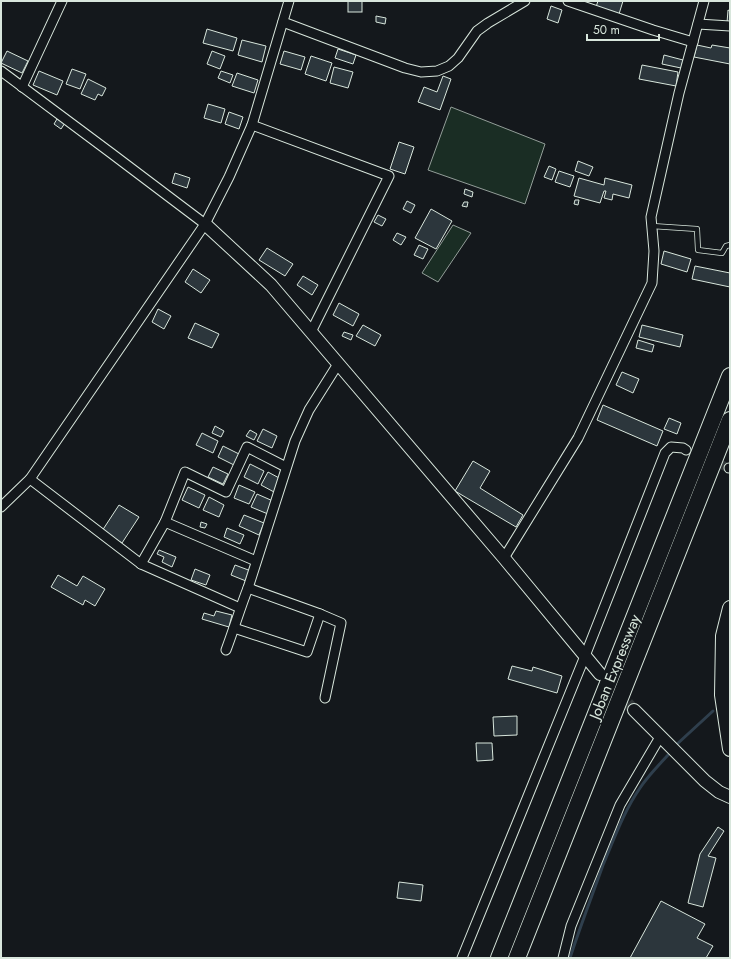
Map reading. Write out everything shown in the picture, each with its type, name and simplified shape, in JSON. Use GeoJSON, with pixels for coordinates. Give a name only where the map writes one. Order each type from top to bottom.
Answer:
{"type":"FeatureCollection","features":[{"type":"Feature","properties":{"kind":"highway","name":"Joban Expressway"},"geometry":{"type":"LineString","coordinates":[[499,958],[730,376]]}},
{"type":"Feature","properties":{"kind":"highway","name":"Joban Expressway"},"geometry":{"type":"LineString","coordinates":[[517,958],[730,420]]}},
{"type":"Feature","properties":{"kind":"main road"},"geometry":{"type":"LineString","coordinates":[[730,608],[723,636],[722,695],[730,749]]}},
{"type":"Feature","properties":{"kind":"street"},"geometry":{"type":"LineString","coordinates":[[22,87],[62,1]]}},
{"type":"Feature","properties":{"kind":"street"},"geometry":{"type":"LineString","coordinates":[[1,507],[30,480],[205,224],[229,177],[252,125],[289,1]]}},
{"type":"Feature","properties":{"kind":"street"},"geometry":{"type":"LineString","coordinates":[[283,22],[405,68],[421,72],[437,71],[449,66],[458,58],[477,31],[525,1]]}},
{"type":"Feature","properties":{"kind":"street"},"geometry":{"type":"LineString","coordinates":[[568,1],[652,30],[693,42]]}},
{"type":"Feature","properties":{"kind":"street"},"geometry":{"type":"LineString","coordinates":[[504,558],[578,438],[652,283],[654,250],[651,217],[679,93],[704,1]]}},
{"type":"Feature","properties":{"kind":"street"},"geometry":{"type":"LineString","coordinates":[[698,24],[730,26]]}},
{"type":"Feature","properties":{"kind":"street"},"geometry":{"type":"LineString","coordinates":[[1,71],[205,224],[271,286],[504,558],[600,674]]}},
{"type":"Feature","properties":{"kind":"street"},"geometry":{"type":"LineString","coordinates":[[252,125],[389,176],[311,332]]}},
{"type":"Feature","properties":{"kind":"street"},"geometry":{"type":"LineString","coordinates":[[226,650],[248,588],[295,441],[308,410],[338,364]]}},
{"type":"Feature","properties":{"kind":"street"},"geometry":{"type":"LineString","coordinates":[[141,564],[165,522],[185,472],[226,492],[247,447],[286,467]]}},
{"type":"Feature","properties":{"kind":"street"},"geometry":{"type":"LineString","coordinates":[[462,958],[586,656],[665,453],[671,447],[683,448],[686,450]]}},
{"type":"Feature","properties":{"kind":"street"},"geometry":{"type":"LineString","coordinates":[[30,480],[141,564],[240,608]]}},
{"type":"Feature","properties":{"kind":"street"},"geometry":{"type":"LineString","coordinates":[[165,522],[256,562]]}},
{"type":"Feature","properties":{"kind":"street"},"geometry":{"type":"LineString","coordinates":[[248,588],[341,623],[325,698]]}},
{"type":"Feature","properties":{"kind":"street"},"geometry":{"type":"LineString","coordinates":[[234,628],[307,652],[320,614]]}},
{"type":"Feature","properties":{"kind":"street"},"geometry":{"type":"LineString","coordinates":[[634,710],[705,781],[719,792],[730,797]]}},
{"type":"Feature","properties":{"kind":"street"},"geometry":{"type":"LineString","coordinates":[[563,958],[571,926],[620,806],[660,737]]}},
{"type":"Feature","properties":{"kind":"lane"},"geometry":{"type":"LineString","coordinates":[[652,226],[697,229],[698,250],[722,253],[726,246],[730,245]]}},
{"type":"Feature","properties":{"kind":"green space"},"geometry":{"type":"Polygon","coordinates":[[[451,107],[545,144],[525,204],[428,170],[451,107]]]}},
{"type":"Feature","properties":{"kind":"green space"},"geometry":{"type":"Polygon","coordinates":[[[453,225],[471,233],[438,282],[422,273],[453,225]]]}},
{"type":"Feature","properties":{"kind":"building"},"geometry":{"type":"Polygon","coordinates":[[[348,1],[362,1],[362,12],[348,12],[348,1]]]}},
{"type":"Feature","properties":{"kind":"building"},"geometry":{"type":"Polygon","coordinates":[[[598,1],[623,1],[619,14],[596,7],[598,1]]]}},
{"type":"Feature","properties":{"kind":"building"},"geometry":{"type":"Polygon","coordinates":[[[551,6],[562,10],[558,23],[547,19],[551,6]]]}},
{"type":"Feature","properties":{"kind":"building"},"geometry":{"type":"Polygon","coordinates":[[[728,10],[730,11],[730,23],[727,23],[728,10]]]}},
{"type":"Feature","properties":{"kind":"building"},"geometry":{"type":"Polygon","coordinates":[[[376,16],[386,18],[385,24],[376,22],[376,16]]]}},
{"type":"Feature","properties":{"kind":"building"},"geometry":{"type":"Polygon","coordinates":[[[207,29],[237,38],[233,51],[203,43],[207,29]]]}},
{"type":"Feature","properties":{"kind":"building"},"geometry":{"type":"Polygon","coordinates":[[[242,40],[266,46],[262,62],[238,55],[242,40]]]}},
{"type":"Feature","properties":{"kind":"building"},"geometry":{"type":"Polygon","coordinates":[[[697,45],[711,48],[712,45],[730,48],[730,64],[694,57],[697,45]]]}},
{"type":"Feature","properties":{"kind":"building"},"geometry":{"type":"Polygon","coordinates":[[[338,49],[356,55],[353,64],[335,58],[338,49]]]}},
{"type":"Feature","properties":{"kind":"building"},"geometry":{"type":"Polygon","coordinates":[[[7,51],[28,61],[22,73],[1,63],[7,51]]]}},
{"type":"Feature","properties":{"kind":"building"},"geometry":{"type":"Polygon","coordinates":[[[212,51],[225,56],[220,69],[207,64],[212,51]]]}},
{"type":"Feature","properties":{"kind":"building"},"geometry":{"type":"Polygon","coordinates":[[[284,51],[305,57],[301,70],[280,64],[284,51]]]}},
{"type":"Feature","properties":{"kind":"building"},"geometry":{"type":"Polygon","coordinates":[[[664,55],[683,60],[681,68],[662,64],[664,55]]]}},
{"type":"Feature","properties":{"kind":"building"},"geometry":{"type":"Polygon","coordinates":[[[311,56],[332,63],[326,81],[305,74],[311,56]]]}},
{"type":"Feature","properties":{"kind":"building"},"geometry":{"type":"Polygon","coordinates":[[[642,65],[678,72],[676,86],[639,79],[642,65]]]}},
{"type":"Feature","properties":{"kind":"building"},"geometry":{"type":"Polygon","coordinates":[[[334,67],[353,72],[348,88],[330,83],[334,67]]]}},
{"type":"Feature","properties":{"kind":"building"},"geometry":{"type":"Polygon","coordinates":[[[72,69],[86,74],[80,89],[66,84],[72,69]]]}},
{"type":"Feature","properties":{"kind":"building"},"geometry":{"type":"Polygon","coordinates":[[[39,71],[63,81],[57,95],[33,85],[39,71]]]}},
{"type":"Feature","properties":{"kind":"building"},"geometry":{"type":"Polygon","coordinates":[[[221,71],[233,75],[230,83],[218,78],[221,71]]]}},
{"type":"Feature","properties":{"kind":"building"},"geometry":{"type":"Polygon","coordinates":[[[237,73],[258,80],[254,93],[232,86],[237,73]]]}},
{"type":"Feature","properties":{"kind":"building"},"geometry":{"type":"Polygon","coordinates":[[[443,76],[451,79],[440,110],[418,102],[424,87],[437,92],[443,76]]]}},
{"type":"Feature","properties":{"kind":"building"},"geometry":{"type":"Polygon","coordinates":[[[88,79],[106,88],[102,96],[98,94],[95,100],[81,94],[88,79]]]}},
{"type":"Feature","properties":{"kind":"building"},"geometry":{"type":"Polygon","coordinates":[[[208,104],[225,109],[221,123],[204,118],[208,104]]]}},
{"type":"Feature","properties":{"kind":"building"},"geometry":{"type":"Polygon","coordinates":[[[229,112],[243,117],[239,129],[225,124],[229,112]]]}},
{"type":"Feature","properties":{"kind":"building"},"geometry":{"type":"Polygon","coordinates":[[[57,119],[65,123],[61,129],[54,124],[57,119]]]}},
{"type":"Feature","properties":{"kind":"building"},"geometry":{"type":"Polygon","coordinates":[[[399,142],[414,147],[405,174],[390,169],[399,142]]]}},
{"type":"Feature","properties":{"kind":"building"},"geometry":{"type":"Polygon","coordinates":[[[578,161],[593,167],[589,176],[575,171],[578,161]]]}},
{"type":"Feature","properties":{"kind":"building"},"geometry":{"type":"Polygon","coordinates":[[[549,166],[556,169],[552,180],[544,177],[549,166]]]}},
{"type":"Feature","properties":{"kind":"building"},"geometry":{"type":"Polygon","coordinates":[[[559,171],[574,176],[570,187],[555,182],[559,171]]]}},
{"type":"Feature","properties":{"kind":"building"},"geometry":{"type":"Polygon","coordinates":[[[175,173],[190,178],[187,188],[172,183],[175,173]]]}},
{"type":"Feature","properties":{"kind":"building"},"geometry":{"type":"Polygon","coordinates":[[[579,178],[604,185],[605,178],[632,185],[629,198],[613,194],[612,200],[604,198],[606,191],[604,191],[600,203],[574,196],[579,178]]]}},
{"type":"Feature","properties":{"kind":"building"},"geometry":{"type":"Polygon","coordinates":[[[465,189],[473,192],[472,197],[464,194],[465,189]]]}},
{"type":"Feature","properties":{"kind":"building"},"geometry":{"type":"Polygon","coordinates":[[[575,200],[579,200],[578,205],[574,204],[575,200]]]}},
{"type":"Feature","properties":{"kind":"building"},"geometry":{"type":"Polygon","coordinates":[[[407,201],[415,205],[411,213],[403,209],[407,201]]]}},
{"type":"Feature","properties":{"kind":"building"},"geometry":{"type":"Polygon","coordinates":[[[464,202],[468,202],[467,207],[462,206],[464,202]]]}},
{"type":"Feature","properties":{"kind":"building"},"geometry":{"type":"Polygon","coordinates":[[[431,209],[452,221],[436,249],[415,238],[431,209]]]}},
{"type":"Feature","properties":{"kind":"building"},"geometry":{"type":"Polygon","coordinates":[[[378,215],[386,219],[382,226],[374,222],[378,215]]]}},
{"type":"Feature","properties":{"kind":"building"},"geometry":{"type":"Polygon","coordinates":[[[397,233],[406,237],[401,245],[393,240],[397,233]]]}},
{"type":"Feature","properties":{"kind":"building"},"geometry":{"type":"Polygon","coordinates":[[[419,245],[428,249],[423,259],[414,255],[419,245]]]}},
{"type":"Feature","properties":{"kind":"building"},"geometry":{"type":"Polygon","coordinates":[[[267,248],[293,264],[285,276],[259,260],[267,248]]]}},
{"type":"Feature","properties":{"kind":"building"},"geometry":{"type":"Polygon","coordinates":[[[664,251],[691,259],[687,272],[661,264],[664,251]]]}},
{"type":"Feature","properties":{"kind":"building"},"geometry":{"type":"Polygon","coordinates":[[[695,266],[730,273],[730,287],[692,279],[695,266]]]}},
{"type":"Feature","properties":{"kind":"building"},"geometry":{"type":"Polygon","coordinates":[[[193,269],[210,280],[201,293],[185,282],[193,269]]]}},
{"type":"Feature","properties":{"kind":"building"},"geometry":{"type":"Polygon","coordinates":[[[303,276],[318,285],[312,295],[297,285],[303,276]]]}},
{"type":"Feature","properties":{"kind":"building"},"geometry":{"type":"Polygon","coordinates":[[[339,303],[359,314],[353,326],[333,315],[339,303]]]}},
{"type":"Feature","properties":{"kind":"building"},"geometry":{"type":"Polygon","coordinates":[[[158,309],[171,316],[164,329],[152,322],[158,309]]]}},
{"type":"Feature","properties":{"kind":"building"},"geometry":{"type":"Polygon","coordinates":[[[195,323],[219,334],[212,348],[188,338],[195,323]]]}},
{"type":"Feature","properties":{"kind":"building"},"geometry":{"type":"Polygon","coordinates":[[[363,325],[381,335],[375,346],[356,336],[363,325]]]}},
{"type":"Feature","properties":{"kind":"building"},"geometry":{"type":"Polygon","coordinates":[[[642,325],[683,335],[680,347],[639,337],[642,325]]]}},
{"type":"Feature","properties":{"kind":"building"},"geometry":{"type":"Polygon","coordinates":[[[344,332],[353,335],[351,340],[342,336],[344,332]]]}},
{"type":"Feature","properties":{"kind":"building"},"geometry":{"type":"Polygon","coordinates":[[[638,340],[654,345],[652,352],[636,348],[638,340]]]}},
{"type":"Feature","properties":{"kind":"building"},"geometry":{"type":"Polygon","coordinates":[[[622,372],[639,379],[633,393],[616,385],[622,372]]]}},
{"type":"Feature","properties":{"kind":"building"},"geometry":{"type":"Polygon","coordinates":[[[603,405],[663,431],[657,446],[597,420],[603,405]]]}},
{"type":"Feature","properties":{"kind":"building"},"geometry":{"type":"Polygon","coordinates":[[[669,418],[681,423],[677,434],[664,429],[669,418]]]}},
{"type":"Feature","properties":{"kind":"building"},"geometry":{"type":"Polygon","coordinates":[[[215,426],[224,431],[221,437],[212,433],[215,426]]]}},
{"type":"Feature","properties":{"kind":"building"},"geometry":{"type":"Polygon","coordinates":[[[263,429],[277,436],[272,448],[257,441],[263,429]]]}},
{"type":"Feature","properties":{"kind":"building"},"geometry":{"type":"Polygon","coordinates":[[[250,430],[257,434],[254,440],[246,436],[250,430]]]}},
{"type":"Feature","properties":{"kind":"building"},"geometry":{"type":"Polygon","coordinates":[[[202,433],[218,441],[213,453],[196,445],[202,433]]]}},
{"type":"Feature","properties":{"kind":"building"},"geometry":{"type":"Polygon","coordinates":[[[223,446],[239,454],[234,465],[218,457],[223,446]]]}},
{"type":"Feature","properties":{"kind":"building"},"geometry":{"type":"Polygon","coordinates":[[[473,461],[490,471],[480,488],[523,515],[516,527],[455,491],[473,461]]]}},
{"type":"Feature","properties":{"kind":"building"},"geometry":{"type":"Polygon","coordinates":[[[250,464],[264,471],[258,484],[244,477],[250,464]]]}},
{"type":"Feature","properties":{"kind":"building"},"geometry":{"type":"Polygon","coordinates":[[[213,467],[228,474],[223,484],[208,477],[213,467]]]}},
{"type":"Feature","properties":{"kind":"building"},"geometry":{"type":"Polygon","coordinates":[[[268,472],[281,479],[274,492],[261,485],[268,472]]]}},
{"type":"Feature","properties":{"kind":"building"},"geometry":{"type":"Polygon","coordinates":[[[239,485],[255,492],[249,504],[234,498],[239,485]]]}},
{"type":"Feature","properties":{"kind":"building"},"geometry":{"type":"Polygon","coordinates":[[[188,487],[205,495],[199,508],[182,500],[188,487]]]}},
{"type":"Feature","properties":{"kind":"building"},"geometry":{"type":"Polygon","coordinates":[[[257,494],[273,501],[268,514],[251,507],[257,494]]]}},
{"type":"Feature","properties":{"kind":"building"},"geometry":{"type":"Polygon","coordinates":[[[209,497],[224,505],[219,517],[203,510],[209,497]]]}},
{"type":"Feature","properties":{"kind":"building"},"geometry":{"type":"Polygon","coordinates":[[[119,505],[139,517],[122,543],[102,531],[119,505]]]}},
{"type":"Feature","properties":{"kind":"building"},"geometry":{"type":"Polygon","coordinates":[[[244,515],[264,523],[259,535],[239,526],[244,515]]]}},
{"type":"Feature","properties":{"kind":"building"},"geometry":{"type":"Polygon","coordinates":[[[201,522],[207,524],[205,528],[200,527],[201,522]]]}},
{"type":"Feature","properties":{"kind":"building"},"geometry":{"type":"Polygon","coordinates":[[[227,528],[244,535],[240,544],[224,537],[227,528]]]}},
{"type":"Feature","properties":{"kind":"building"},"geometry":{"type":"Polygon","coordinates":[[[159,550],[176,557],[172,567],[162,562],[164,557],[157,554],[159,550]]]}},
{"type":"Feature","properties":{"kind":"building"},"geometry":{"type":"Polygon","coordinates":[[[235,565],[251,571],[246,581],[231,575],[235,565]]]}},
{"type":"Feature","properties":{"kind":"building"},"geometry":{"type":"Polygon","coordinates":[[[195,569],[210,575],[206,585],[191,580],[195,569]]]}},
{"type":"Feature","properties":{"kind":"building"},"geometry":{"type":"Polygon","coordinates":[[[58,575],[77,586],[83,576],[105,589],[95,606],[85,600],[83,605],[51,587],[58,575]]]}},
{"type":"Feature","properties":{"kind":"building"},"geometry":{"type":"Polygon","coordinates":[[[216,611],[232,615],[229,627],[202,619],[204,613],[214,616],[216,611]]]}},
{"type":"Feature","properties":{"kind":"building"},"geometry":{"type":"Polygon","coordinates":[[[512,666],[532,671],[533,667],[562,676],[557,693],[508,679],[512,666]]]}},
{"type":"Feature","properties":{"kind":"building"},"geometry":{"type":"Polygon","coordinates":[[[517,716],[517,735],[494,736],[493,717],[517,716]]]}},
{"type":"Feature","properties":{"kind":"building"},"geometry":{"type":"Polygon","coordinates":[[[476,743],[492,743],[493,760],[477,761],[476,743]]]}},
{"type":"Feature","properties":{"kind":"building"},"geometry":{"type":"Polygon","coordinates":[[[718,827],[724,831],[708,856],[716,858],[703,907],[688,903],[700,854],[718,827]]]}},
{"type":"Feature","properties":{"kind":"building"},"geometry":{"type":"Polygon","coordinates":[[[399,882],[423,885],[421,901],[397,898],[399,882]]]}},
{"type":"Feature","properties":{"kind":"building"},"geometry":{"type":"Polygon","coordinates":[[[661,901],[705,924],[697,938],[713,946],[706,958],[630,958],[661,901]]]}},
{"type":"Feature","properties":{"kind":"waterway"},"geometry":{"type":"LineString","coordinates":[[676,745],[713,711]]}},
{"type":"Feature","properties":{"kind":"waterway"},"geometry":{"type":"LineString","coordinates":[[570,958],[603,865],[624,816],[643,784],[668,755]]}},
{"type":"Feature","properties":{"kind":"tunnel"},"geometry":{"type":"LineString","coordinates":[[709,460],[729,468]]}},
{"type":"Feature","properties":{"kind":"tunnel"},"geometry":{"type":"LineString","coordinates":[[603,677],[634,710]]}}]}
